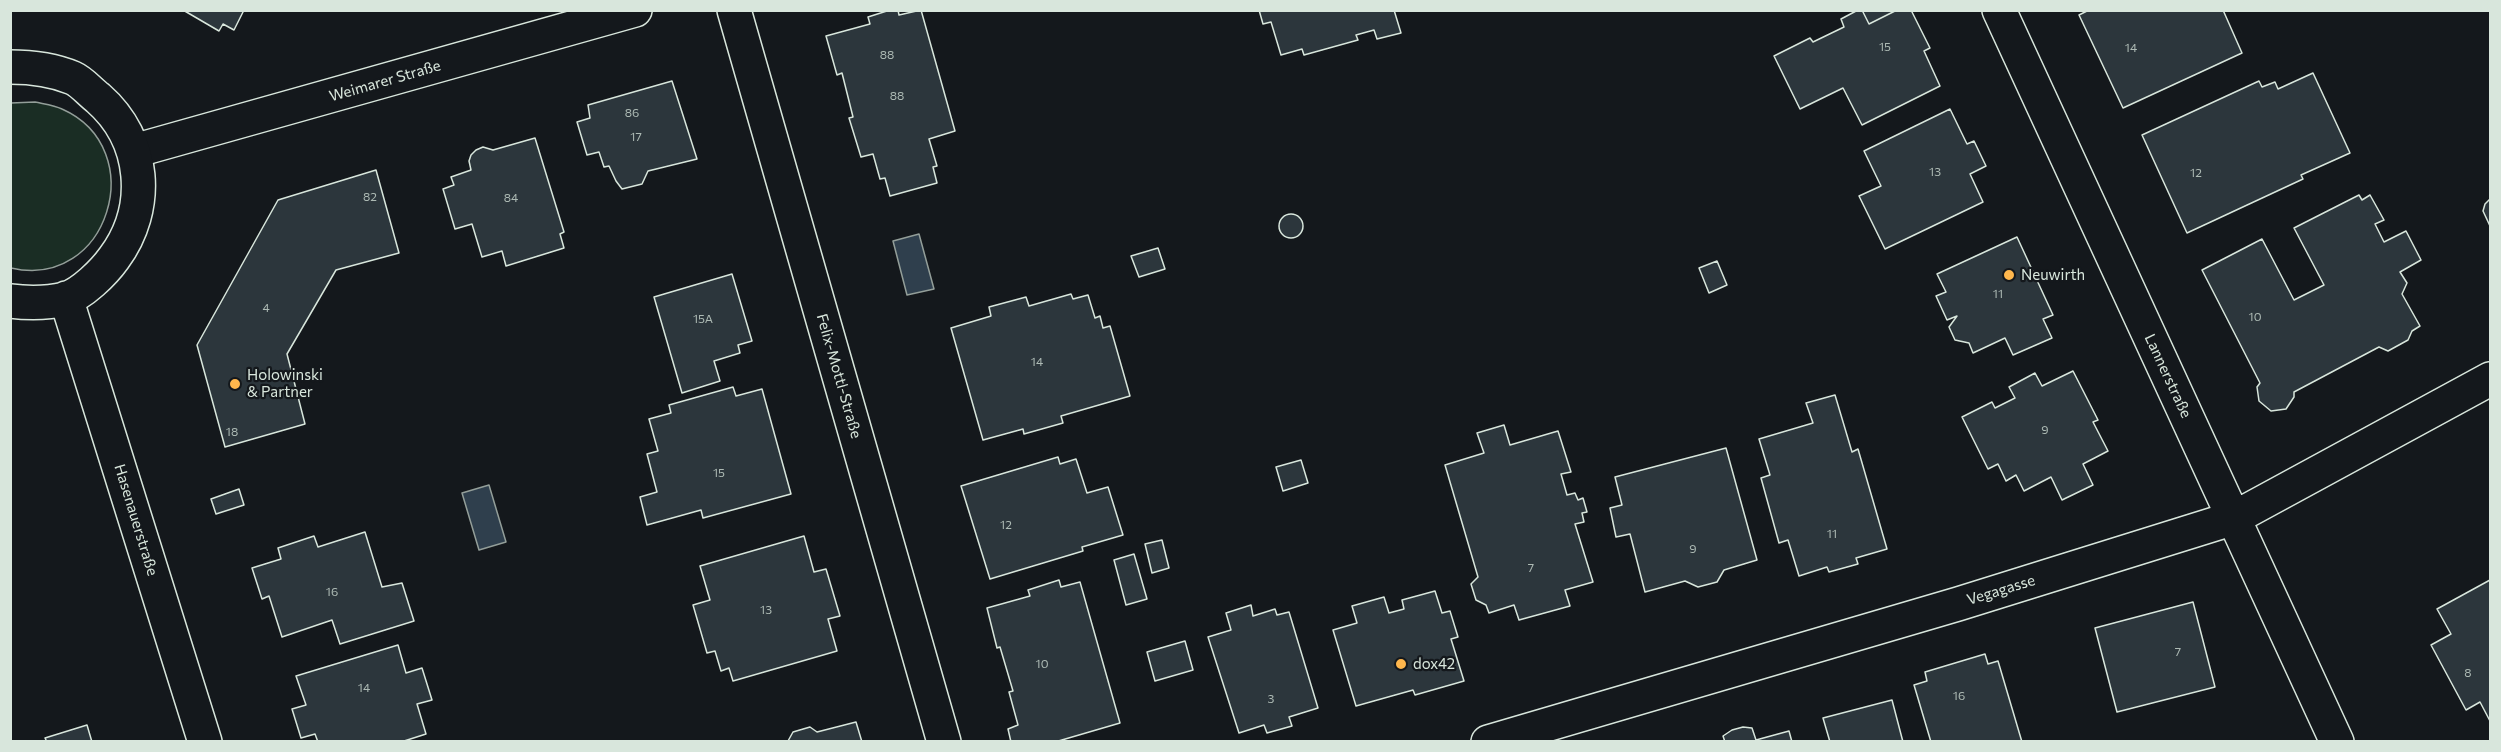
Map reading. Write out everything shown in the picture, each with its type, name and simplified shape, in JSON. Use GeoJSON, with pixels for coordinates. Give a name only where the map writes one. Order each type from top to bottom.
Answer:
{"type":"FeatureCollection","features":[{"type":"Feature","properties":{"kind":"street","name":"Weimarer Straße"},"geometry":{"type":"LineString","coordinates":[[134,151],[635,10]]}},
{"type":"Feature","properties":{"kind":"street","name":"Felix-Mottl-Straße"},"geometry":{"type":"LineString","coordinates":[[734,10],[944,741]]}},
{"type":"Feature","properties":{"kind":"street","name":"Lannerstraße"},"geometry":{"type":"LineString","coordinates":[[1999,10],[2337,741]]}},
{"type":"Feature","properties":{"kind":"street"},"geometry":{"type":"LineString","coordinates":[[10,67],[30,67],[75,78],[109,108],[124,129],[134,151],[139,178],[138,202],[126,242],[102,274],[66,298],[26,303],[10,301]]}},
{"type":"Feature","properties":{"kind":"street","name":"Hasenauerstraße"},"geometry":{"type":"LineString","coordinates":[[66,298],[205,741]]}},
{"type":"Feature","properties":{"kind":"street","name":"Vegagasse"},"geometry":{"type":"LineString","coordinates":[[1488,741],[1958,604],[2234,518],[2490,379]]}},
{"type":"Feature","properties":{"kind":"green space"},"geometry":{"type":"Polygon","coordinates":[[[35,102],[62,109],[90,128],[106,154],[111,183],[107,212],[93,238],[73,258],[45,269],[11,268],[11,103],[35,102]]]}},
{"type":"Feature","properties":{"kind":"water"},"geometry":{"type":"Polygon","coordinates":[[[919,234],[934,289],[907,295],[893,241],[919,234]]]}},
{"type":"Feature","properties":{"kind":"water"},"geometry":{"type":"Polygon","coordinates":[[[489,485],[506,542],[479,550],[462,493],[489,485]]]}},
{"type":"Feature","properties":{"kind":"building"},"geometry":{"type":"Polygon","coordinates":[[[183,10],[244,10],[234,30],[223,24],[219,31],[183,10]]]}},
{"type":"Feature","properties":{"kind":"building"},"geometry":{"type":"Polygon","coordinates":[[[890,10],[898,10],[899,15],[921,10],[955,131],[929,139],[937,166],[933,167],[937,183],[890,196],[885,178],[880,179],[873,154],[861,157],[849,118],[853,117],[842,73],[837,75],[826,36],[870,24],[868,17],[890,10]]]}},
{"type":"Feature","properties":{"kind":"building"},"geometry":{"type":"Polygon","coordinates":[[[1259,10],[1394,10],[1401,33],[1377,39],[1374,30],[1356,35],[1358,40],[1304,55],[1302,49],[1281,55],[1271,22],[1263,24],[1259,10]]]}},
{"type":"Feature","properties":{"kind":"building"},"geometry":{"type":"Polygon","coordinates":[[[1862,10],[1869,24],[1897,10],[1911,10],[1930,48],[1924,51],[1940,86],[1862,125],[1843,88],[1800,109],[1774,56],[1810,38],[1813,42],[1844,27],[1841,19],[1862,10]]]}},
{"type":"Feature","properties":{"kind":"building"},"geometry":{"type":"Polygon","coordinates":[[[1862,10],[1897,10],[1869,24],[1862,10]]]}},
{"type":"Feature","properties":{"kind":"building"},"geometry":{"type":"Polygon","coordinates":[[[2089,10],[2223,10],[2242,53],[2123,108],[2079,15],[2089,10]]]}},
{"type":"Feature","properties":{"kind":"building"},"geometry":{"type":"Polygon","coordinates":[[[2313,73],[2350,153],[2301,175],[2303,179],[2187,233],[2142,135],[2259,81],[2262,87],[2275,82],[2278,89],[2313,73]]]}},
{"type":"Feature","properties":{"kind":"building"},"geometry":{"type":"Polygon","coordinates":[[[672,81],[697,159],[648,171],[642,184],[622,189],[609,166],[604,167],[599,152],[587,155],[577,122],[590,118],[588,105],[672,81]]]}},
{"type":"Feature","properties":{"kind":"building"},"geometry":{"type":"Polygon","coordinates":[[[1950,109],[1967,144],[1974,141],[1986,166],[1970,174],[1983,202],[1885,249],[1859,196],[1881,186],[1864,151],[1950,109]]]}},
{"type":"Feature","properties":{"kind":"building"},"geometry":{"type":"Polygon","coordinates":[[[535,138],[564,232],[560,234],[564,248],[506,266],[502,251],[482,257],[472,224],[455,229],[443,189],[454,185],[451,177],[471,170],[469,161],[476,150],[483,147],[493,150],[535,138]]]}},
{"type":"Feature","properties":{"kind":"building"},"geometry":{"type":"Polygon","coordinates":[[[376,170],[399,253],[336,270],[287,354],[305,424],[225,447],[197,345],[278,200],[376,170]]]}},
{"type":"Feature","properties":{"kind":"building"},"geometry":{"type":"Polygon","coordinates":[[[2359,195],[2362,200],[2370,195],[2384,220],[2375,224],[2384,242],[2406,231],[2421,260],[2400,272],[2407,283],[2402,294],[2420,326],[2412,331],[2408,340],[2388,351],[2379,347],[2294,392],[2294,397],[2286,409],[2271,411],[2259,401],[2257,387],[2260,383],[2202,270],[2262,239],[2294,300],[2324,285],[2294,228],[2359,195]]]}},
{"type":"Feature","properties":{"kind":"building"},"geometry":{"type":"Polygon","coordinates":[[[2490,199],[2490,226],[2483,211],[2490,199]]]}},
{"type":"Feature","properties":{"kind":"building"},"geometry":{"type":"Polygon","coordinates":[[[1291,214],[1300,217],[1303,226],[1300,235],[1291,238],[1282,235],[1279,226],[1282,217],[1291,214]]]}},
{"type":"Feature","properties":{"kind":"building"},"geometry":{"type":"Polygon","coordinates":[[[2017,237],[2053,315],[2043,319],[2052,338],[2013,355],[2005,338],[1973,353],[1969,343],[1955,340],[1949,327],[1957,316],[1947,320],[1936,296],[1946,292],[1937,274],[2017,237]]]}},
{"type":"Feature","properties":{"kind":"building"},"geometry":{"type":"Polygon","coordinates":[[[1158,248],[1165,269],[1139,277],[1131,256],[1158,248]]]}},
{"type":"Feature","properties":{"kind":"building"},"geometry":{"type":"Polygon","coordinates":[[[1717,261],[1727,285],[1709,293],[1699,268],[1717,261]]]}},
{"type":"Feature","properties":{"kind":"building"},"geometry":{"type":"Polygon","coordinates":[[[732,274],[752,341],[738,345],[740,353],[714,361],[720,381],[682,393],[654,297],[732,274]]]}},
{"type":"Feature","properties":{"kind":"building"},"geometry":{"type":"Polygon","coordinates":[[[1071,294],[1073,299],[1088,295],[1095,318],[1100,316],[1103,328],[1110,326],[1130,396],[1061,416],[1063,423],[1024,434],[1023,429],[983,440],[951,328],[991,316],[989,307],[1026,297],[1029,306],[1071,294]]]}},
{"type":"Feature","properties":{"kind":"building"},"geometry":{"type":"Polygon","coordinates":[[[2073,371],[2098,420],[2093,422],[2108,451],[2083,464],[2093,485],[2062,500],[2051,477],[2024,491],[2016,475],[2006,481],[1998,464],[1988,469],[1962,417],[1992,402],[1995,408],[2015,398],[2009,387],[2035,373],[2042,386],[2073,371]]]}},
{"type":"Feature","properties":{"kind":"building"},"geometry":{"type":"Polygon","coordinates":[[[733,387],[736,396],[762,389],[791,494],[703,518],[701,510],[647,525],[640,497],[657,492],[647,454],[658,451],[649,419],[671,413],[669,405],[733,387]]]}},
{"type":"Feature","properties":{"kind":"building"},"geometry":{"type":"Polygon","coordinates":[[[1835,395],[1852,452],[1858,449],[1887,549],[1856,558],[1858,564],[1829,572],[1827,567],[1799,576],[1788,540],[1779,543],[1761,478],[1770,475],[1759,439],[1813,423],[1806,403],[1835,395]]]}},
{"type":"Feature","properties":{"kind":"building"},"geometry":{"type":"Polygon","coordinates":[[[1504,425],[1510,445],[1558,431],[1571,472],[1561,474],[1567,495],[1575,493],[1578,500],[1583,498],[1587,512],[1582,513],[1584,522],[1575,524],[1593,582],[1565,590],[1570,606],[1519,620],[1514,605],[1489,613],[1486,605],[1476,600],[1471,584],[1478,577],[1445,465],[1484,453],[1477,433],[1504,425]]]}},
{"type":"Feature","properties":{"kind":"building"},"geometry":{"type":"Polygon","coordinates":[[[1726,448],[1757,560],[1724,570],[1717,582],[1698,587],[1685,581],[1645,592],[1630,534],[1616,537],[1610,508],[1622,505],[1615,477],[1726,448]]]}},
{"type":"Feature","properties":{"kind":"building"},"geometry":{"type":"Polygon","coordinates":[[[1058,457],[1060,464],[1076,459],[1087,493],[1108,487],[1123,535],[1082,547],[1083,551],[990,579],[961,486],[1058,457]]]}},
{"type":"Feature","properties":{"kind":"building"},"geometry":{"type":"Polygon","coordinates":[[[1301,460],[1308,483],[1283,491],[1276,467],[1301,460]]]}},
{"type":"Feature","properties":{"kind":"building"},"geometry":{"type":"Polygon","coordinates":[[[239,489],[244,505],[216,514],[211,499],[239,489]]]}},
{"type":"Feature","properties":{"kind":"building"},"geometry":{"type":"Polygon","coordinates":[[[365,532],[382,587],[402,583],[414,621],[340,644],[332,620],[282,637],[269,596],[262,599],[252,568],[281,559],[278,548],[314,536],[318,547],[365,532]]]}},
{"type":"Feature","properties":{"kind":"building"},"geometry":{"type":"Polygon","coordinates":[[[804,536],[814,572],[826,569],[840,616],[828,619],[837,651],[733,681],[729,668],[721,671],[715,651],[707,653],[693,605],[710,600],[700,566],[804,536]]]}},
{"type":"Feature","properties":{"kind":"building"},"geometry":{"type":"Polygon","coordinates":[[[1162,540],[1169,568],[1152,573],[1145,544],[1162,540]]]}},
{"type":"Feature","properties":{"kind":"building"},"geometry":{"type":"Polygon","coordinates":[[[1134,554],[1147,599],[1126,605],[1114,560],[1134,554]]]}},
{"type":"Feature","properties":{"kind":"building"},"geometry":{"type":"Polygon","coordinates":[[[1059,580],[1061,587],[1080,582],[1120,723],[1055,742],[1011,742],[1008,729],[1018,725],[1009,692],[1013,691],[1000,647],[997,648],[987,608],[1030,596],[1028,590],[1059,580]]]}},
{"type":"Feature","properties":{"kind":"building"},"geometry":{"type":"Polygon","coordinates":[[[2490,580],[2490,721],[2480,702],[2466,710],[2431,645],[2451,634],[2437,609],[2490,580]]]}},
{"type":"Feature","properties":{"kind":"building"},"geometry":{"type":"Polygon","coordinates":[[[1435,591],[1442,613],[1450,611],[1458,637],[1451,639],[1464,681],[1415,695],[1413,690],[1356,706],[1333,630],[1357,623],[1352,606],[1384,597],[1389,613],[1404,609],[1402,600],[1435,591]]]}},
{"type":"Feature","properties":{"kind":"building"},"geometry":{"type":"Polygon","coordinates":[[[2193,602],[2215,687],[2117,712],[2095,628],[2193,602]]]}},
{"type":"Feature","properties":{"kind":"building"},"geometry":{"type":"Polygon","coordinates":[[[1251,605],[1253,616],[1275,609],[1277,615],[1289,612],[1318,708],[1289,717],[1292,726],[1267,733],[1264,725],[1239,733],[1208,637],[1231,630],[1226,613],[1251,605]]]}},
{"type":"Feature","properties":{"kind":"building"},"geometry":{"type":"Polygon","coordinates":[[[1185,641],[1193,670],[1155,681],[1147,652],[1185,641]]]}},
{"type":"Feature","properties":{"kind":"building"},"geometry":{"type":"Polygon","coordinates":[[[398,645],[406,673],[422,668],[432,700],[417,704],[426,734],[401,742],[318,742],[315,734],[301,738],[292,709],[306,705],[296,676],[398,645]]]}},
{"type":"Feature","properties":{"kind":"building"},"geometry":{"type":"Polygon","coordinates":[[[1985,654],[1988,664],[1998,661],[2022,742],[1931,742],[1914,685],[1927,681],[1925,672],[1985,654]]]}},
{"type":"Feature","properties":{"kind":"building"},"geometry":{"type":"Polygon","coordinates":[[[1892,700],[1903,742],[1830,742],[1823,718],[1892,700]]]}},
{"type":"Feature","properties":{"kind":"building"},"geometry":{"type":"Polygon","coordinates":[[[856,722],[862,742],[785,742],[793,732],[810,727],[817,732],[856,722]]]}},
{"type":"Feature","properties":{"kind":"building"},"geometry":{"type":"Polygon","coordinates":[[[87,725],[92,742],[47,742],[45,738],[87,725]]]}},
{"type":"Feature","properties":{"kind":"building"},"geometry":{"type":"Polygon","coordinates":[[[1743,727],[1752,728],[1756,740],[1789,731],[1792,742],[1725,742],[1723,736],[1743,727]]]}},
{"type":"Feature","properties":{"kind":"place","name":"Neuwirth"},"geometry":{"type":"Point","coordinates":[2009,275]}},
{"type":"Feature","properties":{"kind":"place","name":"Holowinski & Partner"},"geometry":{"type":"Point","coordinates":[235,384]}},
{"type":"Feature","properties":{"kind":"place","name":"dox42"},"geometry":{"type":"Point","coordinates":[1401,664]}}]}
